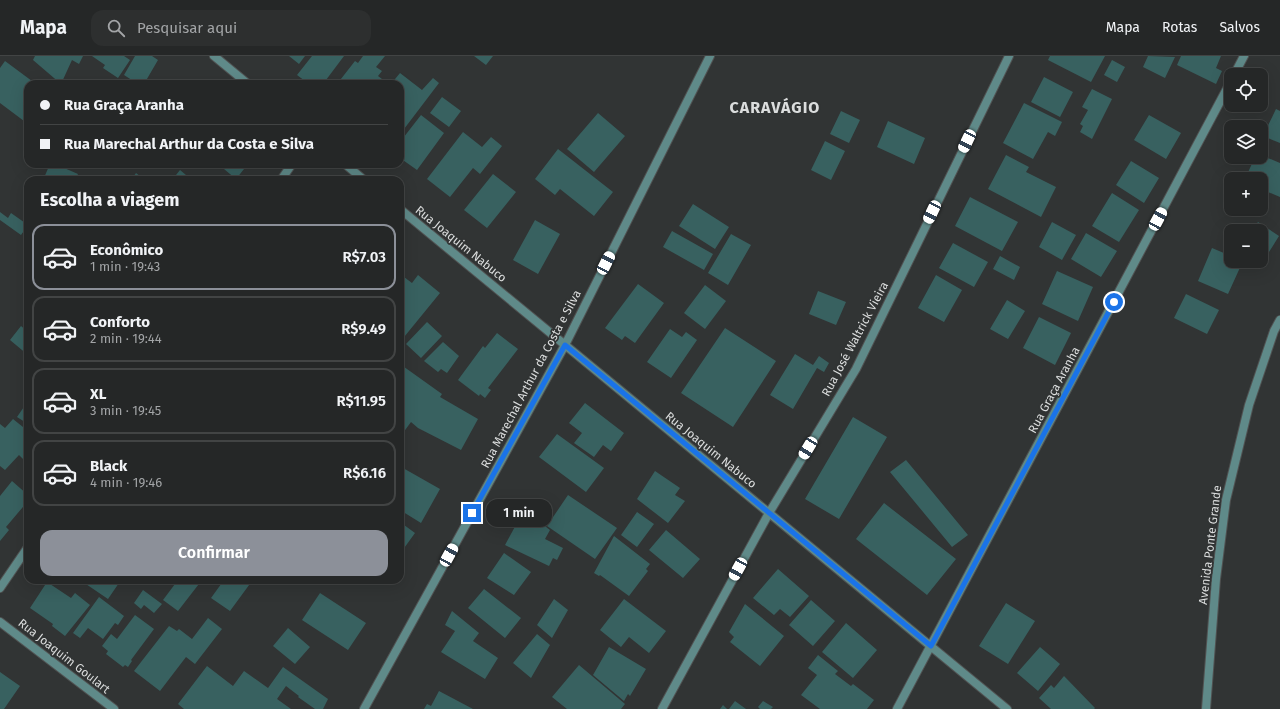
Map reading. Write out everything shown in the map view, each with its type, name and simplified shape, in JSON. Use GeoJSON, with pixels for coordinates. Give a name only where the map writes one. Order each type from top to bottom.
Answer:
{"type":"FeatureCollection","features":[{"type":"Feature","properties":{"kind":"street"},"geometry":{"type":"LineString","coordinates":[[214,56],[243,80]]}},
{"type":"Feature","properties":{"kind":"street","name":"Rua Marechal Arthur da Costa e Silva"},"geometry":{"type":"LineString","coordinates":[[364,709],[565,345],[710,56]]}},
{"type":"Feature","properties":{"kind":"street","name":"Rua José Waltrick Vieira"},"geometry":{"type":"LineString","coordinates":[[662,709],[769,513],[856,369],[1009,56]]}},
{"type":"Feature","properties":{"kind":"street"},"geometry":{"type":"LineString","coordinates":[[1238,68],[1244,56]]}},
{"type":"Feature","properties":{"kind":"street","name":"Rua Graça Aranha"},"geometry":{"type":"LineString","coordinates":[[897,709],[1224,94]]}},
{"type":"Feature","properties":{"kind":"street"},"geometry":{"type":"LineString","coordinates":[[350,168],[359,176]]}},
{"type":"Feature","properties":{"kind":"street","name":"Rua Joaquim Nabuco"},"geometry":{"type":"LineString","coordinates":[[404,213],[1007,709]]}},
{"type":"Feature","properties":{"kind":"street","name":"Avenida Ponte Grande"},"geometry":{"type":"LineString","coordinates":[[1206,709],[1216,579],[1226,500],[1249,405],[1274,331],[1280,320]]}},
{"type":"Feature","properties":{"kind":"street"},"geometry":{"type":"LineString","coordinates":[[0,588],[24,553]]}},
{"type":"Feature","properties":{"kind":"street","name":"Rua Joaquim Goulart"},"geometry":{"type":"LineString","coordinates":[[0,622],[114,709]]}},
{"type":"Feature","properties":{"kind":"building"},"geometry":{"type":"Polygon","coordinates":[[[35,56],[83,56],[79,64],[72,60],[63,80],[56,80],[33,60],[35,56]]]}},
{"type":"Feature","properties":{"kind":"building"},"geometry":{"type":"Polygon","coordinates":[[[92,56],[124,56],[130,60],[118,78],[103,68],[105,65],[92,56]]]}},
{"type":"Feature","properties":{"kind":"building"},"geometry":{"type":"Polygon","coordinates":[[[135,56],[152,56],[158,60],[146,80],[132,80],[124,75],[135,56]]]}},
{"type":"Feature","properties":{"kind":"building"},"geometry":{"type":"Polygon","coordinates":[[[289,56],[305,56],[299,64],[289,56]]]}},
{"type":"Feature","properties":{"kind":"building"},"geometry":{"type":"Polygon","coordinates":[[[312,56],[344,56],[326,80],[304,80],[297,75],[312,56]]]}},
{"type":"Feature","properties":{"kind":"building"},"geometry":{"type":"Polygon","coordinates":[[[363,56],[385,56],[376,67],[382,71],[378,76],[382,79],[340,80],[355,61],[358,63],[363,56]]]}},
{"type":"Feature","properties":{"kind":"building"},"geometry":{"type":"Polygon","coordinates":[[[474,56],[493,56],[486,65],[474,56]]]}},
{"type":"Feature","properties":{"kind":"building"},"geometry":{"type":"Polygon","coordinates":[[[1050,56],[1105,56],[1091,82],[1048,60],[1050,56]]]}},
{"type":"Feature","properties":{"kind":"building"},"geometry":{"type":"Polygon","coordinates":[[[1148,56],[1175,57],[1165,78],[1143,67],[1148,56]]]}},
{"type":"Feature","properties":{"kind":"building"},"geometry":{"type":"Polygon","coordinates":[[[1181,56],[1221,56],[1216,68],[1222,71],[1216,84],[1177,65],[1181,56]]]}},
{"type":"Feature","properties":{"kind":"building"},"geometry":{"type":"Polygon","coordinates":[[[1112,60],[1125,67],[1117,82],[1104,75],[1112,60]]]}},
{"type":"Feature","properties":{"kind":"building"},"geometry":{"type":"Polygon","coordinates":[[[5,61],[31,80],[24,80],[24,121],[0,103],[0,68],[5,61]]]}},
{"type":"Feature","properties":{"kind":"building"},"geometry":{"type":"Polygon","coordinates":[[[400,73],[422,90],[433,78],[439,83],[404,129],[404,80],[394,80],[400,73]]]}},
{"type":"Feature","properties":{"kind":"building"},"geometry":{"type":"Polygon","coordinates":[[[1044,77],[1073,92],[1060,117],[1031,102],[1044,77]]]}},
{"type":"Feature","properties":{"kind":"building"},"geometry":{"type":"Polygon","coordinates":[[[1092,89],[1112,99],[1092,139],[1080,132],[1083,126],[1080,124],[1088,110],[1082,107],[1092,89]]]}},
{"type":"Feature","properties":{"kind":"building"},"geometry":{"type":"Polygon","coordinates":[[[442,97],[461,111],[449,127],[430,113],[442,97]]]}},
{"type":"Feature","properties":{"kind":"building"},"geometry":{"type":"Polygon","coordinates":[[[1024,103],[1062,122],[1055,136],[1048,132],[1033,159],[1003,143],[1024,103]]]}},
{"type":"Feature","properties":{"kind":"building"},"geometry":{"type":"Polygon","coordinates":[[[1276,109],[1280,111],[1280,143],[1268,138],[1268,126],[1276,109]]]}},
{"type":"Feature","properties":{"kind":"building"},"geometry":{"type":"Polygon","coordinates":[[[841,111],[860,120],[849,143],[830,134],[841,111]]]}},
{"type":"Feature","properties":{"kind":"building"},"geometry":{"type":"Polygon","coordinates":[[[598,113],[625,136],[594,172],[567,149],[598,113]]]}},
{"type":"Feature","properties":{"kind":"building"},"geometry":{"type":"Polygon","coordinates":[[[421,115],[444,133],[417,170],[404,161],[404,137],[421,115]]]}},
{"type":"Feature","properties":{"kind":"building"},"geometry":{"type":"Polygon","coordinates":[[[1149,115],[1181,133],[1166,159],[1134,140],[1149,115]]]}},
{"type":"Feature","properties":{"kind":"building"},"geometry":{"type":"Polygon","coordinates":[[[888,121],[925,138],[914,164],[877,147],[888,121]]]}},
{"type":"Feature","properties":{"kind":"building"},"geometry":{"type":"Polygon","coordinates":[[[463,132],[482,147],[491,137],[502,146],[480,174],[473,168],[450,197],[427,179],[463,132]]]}},
{"type":"Feature","properties":{"kind":"building"},"geometry":{"type":"Polygon","coordinates":[[[825,141],[845,151],[831,180],[811,170],[825,141]]]}},
{"type":"Feature","properties":{"kind":"building"},"geometry":{"type":"Polygon","coordinates":[[[558,149],[613,192],[594,216],[560,189],[555,195],[535,179],[558,149]]]}},
{"type":"Feature","properties":{"kind":"building"},"geometry":{"type":"Polygon","coordinates":[[[1006,155],[1029,167],[1026,172],[1056,187],[1041,217],[988,189],[1006,155]]]}},
{"type":"Feature","properties":{"kind":"building"},"geometry":{"type":"Polygon","coordinates":[[[1268,158],[1280,163],[1280,197],[1268,192],[1268,172],[1248,172],[1252,164],[1268,164],[1268,158]]]}},
{"type":"Feature","properties":{"kind":"building"},"geometry":{"type":"Polygon","coordinates":[[[1131,161],[1159,178],[1144,203],[1116,185],[1131,161]]]}},
{"type":"Feature","properties":{"kind":"building"},"geometry":{"type":"Polygon","coordinates":[[[48,168],[64,168],[78,174],[77,176],[45,176],[48,168]]]}},
{"type":"Feature","properties":{"kind":"building"},"geometry":{"type":"Polygon","coordinates":[[[245,168],[238,176],[232,176],[224,169],[245,168]]]}},
{"type":"Feature","properties":{"kind":"building"},"geometry":{"type":"Polygon","coordinates":[[[180,170],[187,176],[175,176],[180,170]]]}},
{"type":"Feature","properties":{"kind":"building"},"geometry":{"type":"Polygon","coordinates":[[[493,174],[516,192],[487,228],[464,210],[493,174]]]}},
{"type":"Feature","properties":{"kind":"building"},"geometry":{"type":"Polygon","coordinates":[[[1112,193],[1139,210],[1119,242],[1092,226],[1112,193]]]}},
{"type":"Feature","properties":{"kind":"building"},"geometry":{"type":"Polygon","coordinates":[[[970,197],[1018,222],[1002,251],[955,226],[970,197]]]}},
{"type":"Feature","properties":{"kind":"building"},"geometry":{"type":"Polygon","coordinates":[[[693,204],[729,227],[715,249],[679,226],[693,204]]]}},
{"type":"Feature","properties":{"kind":"building"},"geometry":{"type":"Polygon","coordinates":[[[0,212],[8,218],[11,213],[24,222],[24,231],[21,235],[0,220],[0,212]]]}},
{"type":"Feature","properties":{"kind":"building"},"geometry":{"type":"Polygon","coordinates":[[[535,220],[560,234],[538,274],[513,260],[535,220]]]}},
{"type":"Feature","properties":{"kind":"building"},"geometry":{"type":"Polygon","coordinates":[[[1052,222],[1076,235],[1062,260],[1039,247],[1052,222]]]}},
{"type":"Feature","properties":{"kind":"building"},"geometry":{"type":"Polygon","coordinates":[[[1268,229],[1279,236],[1268,254],[1268,229]]]}},
{"type":"Feature","properties":{"kind":"building"},"geometry":{"type":"Polygon","coordinates":[[[672,231],[713,254],[704,270],[663,247],[672,231]]]}},
{"type":"Feature","properties":{"kind":"building"},"geometry":{"type":"Polygon","coordinates":[[[1086,233],[1117,251],[1101,277],[1071,259],[1086,233]]]}},
{"type":"Feature","properties":{"kind":"building"},"geometry":{"type":"Polygon","coordinates":[[[731,234],[751,245],[728,285],[708,273],[731,234]]]}},
{"type":"Feature","properties":{"kind":"building"},"geometry":{"type":"Polygon","coordinates":[[[953,243],[988,262],[974,287],[939,268],[953,243]]]}},
{"type":"Feature","properties":{"kind":"building"},"geometry":{"type":"Polygon","coordinates":[[[1212,248],[1224,253],[1224,268],[1240,268],[1228,294],[1198,281],[1212,248]]]}},
{"type":"Feature","properties":{"kind":"building"},"geometry":{"type":"Polygon","coordinates":[[[1000,256],[1020,267],[1014,280],[993,269],[1000,256]]]}},
{"type":"Feature","properties":{"kind":"building"},"geometry":{"type":"Polygon","coordinates":[[[1057,271],[1093,287],[1078,321],[1042,304],[1057,271]]]}},
{"type":"Feature","properties":{"kind":"building"},"geometry":{"type":"Polygon","coordinates":[[[418,275],[440,293],[404,337],[404,277],[412,283],[418,275]]]}},
{"type":"Feature","properties":{"kind":"building"},"geometry":{"type":"Polygon","coordinates":[[[936,275],[962,290],[944,322],[918,308],[936,275]]]}},
{"type":"Feature","properties":{"kind":"building"},"geometry":{"type":"Polygon","coordinates":[[[638,284],[664,303],[635,343],[625,336],[622,340],[605,328],[638,284]]]}},
{"type":"Feature","properties":{"kind":"building"},"geometry":{"type":"Polygon","coordinates":[[[705,285],[726,301],[705,329],[684,313],[705,285]]]}},
{"type":"Feature","properties":{"kind":"building"},"geometry":{"type":"Polygon","coordinates":[[[818,291],[846,302],[836,325],[809,314],[818,291]]]}},
{"type":"Feature","properties":{"kind":"building"},"geometry":{"type":"Polygon","coordinates":[[[1186,294],[1219,310],[1207,334],[1174,318],[1186,294]]]}},
{"type":"Feature","properties":{"kind":"building"},"geometry":{"type":"Polygon","coordinates":[[[1007,300],[1025,311],[1008,339],[990,329],[1007,300]]]}},
{"type":"Feature","properties":{"kind":"building"},"geometry":{"type":"Polygon","coordinates":[[[1039,317],[1071,333],[1055,365],[1023,348],[1039,317]]]}},
{"type":"Feature","properties":{"kind":"building"},"geometry":{"type":"Polygon","coordinates":[[[427,322],[442,336],[421,358],[406,344],[427,322]]]}},
{"type":"Feature","properties":{"kind":"building"},"geometry":{"type":"Polygon","coordinates":[[[21,326],[24,329],[24,352],[10,340],[21,326]]]}},
{"type":"Feature","properties":{"kind":"building"},"geometry":{"type":"Polygon","coordinates":[[[725,328],[776,361],[733,427],[681,393],[725,328]]]}},
{"type":"Feature","properties":{"kind":"building"},"geometry":{"type":"Polygon","coordinates":[[[670,329],[682,337],[686,332],[697,340],[671,378],[647,362],[670,329]]]}},
{"type":"Feature","properties":{"kind":"building"},"geometry":{"type":"Polygon","coordinates":[[[497,333],[518,349],[488,388],[491,390],[485,398],[480,394],[479,396],[458,380],[483,346],[485,348],[497,333]]]}},
{"type":"Feature","properties":{"kind":"building"},"geometry":{"type":"Polygon","coordinates":[[[443,342],[459,356],[447,373],[441,369],[438,372],[424,361],[443,342]]]}},
{"type":"Feature","properties":{"kind":"building"},"geometry":{"type":"Polygon","coordinates":[[[795,354],[813,365],[819,356],[829,363],[824,372],[817,368],[793,409],[770,395],[795,354]]]}},
{"type":"Feature","properties":{"kind":"building"},"geometry":{"type":"Polygon","coordinates":[[[404,367],[442,394],[440,397],[478,419],[461,450],[418,428],[411,422],[404,432],[404,367]]]}},
{"type":"Feature","properties":{"kind":"building"},"geometry":{"type":"Polygon","coordinates":[[[585,403],[624,433],[611,451],[603,445],[594,457],[574,443],[582,433],[569,423],[585,403]]]}},
{"type":"Feature","properties":{"kind":"building"},"geometry":{"type":"Polygon","coordinates":[[[24,407],[24,421],[17,417],[24,407]]]}},
{"type":"Feature","properties":{"kind":"building"},"geometry":{"type":"Polygon","coordinates":[[[853,417],[887,437],[839,519],[805,499],[853,417]]]}},
{"type":"Feature","properties":{"kind":"building"},"geometry":{"type":"Polygon","coordinates":[[[13,419],[24,428],[24,458],[23,459],[19,455],[5,470],[0,466],[0,424],[5,428],[13,419]]]}},
{"type":"Feature","properties":{"kind":"building"},"geometry":{"type":"Polygon","coordinates":[[[557,434],[604,468],[586,492],[539,457],[557,434]]]}},
{"type":"Feature","properties":{"kind":"building"},"geometry":{"type":"Polygon","coordinates":[[[906,460],[968,535],[952,547],[890,472],[906,460]]]}},
{"type":"Feature","properties":{"kind":"building"},"geometry":{"type":"Polygon","coordinates":[[[404,469],[440,489],[421,523],[404,512],[404,469]]]}},
{"type":"Feature","properties":{"kind":"building"},"geometry":{"type":"Polygon","coordinates":[[[655,471],[680,488],[675,495],[685,501],[668,523],[637,499],[655,471]]]}},
{"type":"Feature","properties":{"kind":"building"},"geometry":{"type":"Polygon","coordinates":[[[12,481],[24,492],[24,506],[6,527],[9,530],[0,541],[0,496],[12,481]]]}},
{"type":"Feature","properties":{"kind":"building"},"geometry":{"type":"Polygon","coordinates":[[[568,495],[617,528],[595,559],[547,526],[568,495]]]}},
{"type":"Feature","properties":{"kind":"building"},"geometry":{"type":"Polygon","coordinates":[[[884,503],[956,559],[927,595],[856,539],[884,503]]]}},
{"type":"Feature","properties":{"kind":"building"},"geometry":{"type":"Polygon","coordinates":[[[524,510],[550,530],[545,539],[563,548],[557,560],[553,558],[549,566],[505,545],[524,510]]]}},
{"type":"Feature","properties":{"kind":"building"},"geometry":{"type":"Polygon","coordinates":[[[637,512],[654,524],[637,547],[621,535],[637,512]]]}},
{"type":"Feature","properties":{"kind":"building"},"geometry":{"type":"Polygon","coordinates":[[[404,525],[415,533],[404,548],[404,525]]]}},
{"type":"Feature","properties":{"kind":"building"},"geometry":{"type":"Polygon","coordinates":[[[666,530],[700,559],[683,578],[649,550],[666,530]]]}},
{"type":"Feature","properties":{"kind":"building"},"geometry":{"type":"Polygon","coordinates":[[[614,536],[650,564],[646,569],[648,571],[629,596],[600,575],[599,576],[594,573],[614,536]]]}},
{"type":"Feature","properties":{"kind":"building"},"geometry":{"type":"Polygon","coordinates":[[[504,553],[531,572],[514,595],[487,578],[504,553]]]}},
{"type":"Feature","properties":{"kind":"building"},"geometry":{"type":"Polygon","coordinates":[[[778,569],[809,596],[790,617],[780,609],[774,615],[753,598],[778,569]]]}},
{"type":"Feature","properties":{"kind":"building"},"geometry":{"type":"Polygon","coordinates":[[[46,584],[50,584],[71,598],[75,593],[90,605],[65,636],[52,626],[53,624],[30,608],[46,584]]]}},
{"type":"Feature","properties":{"kind":"building"},"geometry":{"type":"Polygon","coordinates":[[[86,584],[118,584],[108,599],[86,584]]]}},
{"type":"Feature","properties":{"kind":"building"},"geometry":{"type":"Polygon","coordinates":[[[175,584],[199,584],[178,611],[163,600],[175,584]]]}},
{"type":"Feature","properties":{"kind":"building"},"geometry":{"type":"Polygon","coordinates":[[[221,584],[250,584],[230,611],[211,598],[221,584]]]}},
{"type":"Feature","properties":{"kind":"building"},"geometry":{"type":"Polygon","coordinates":[[[484,589],[521,618],[505,638],[468,608],[484,589]]]}},
{"type":"Feature","properties":{"kind":"building"},"geometry":{"type":"Polygon","coordinates":[[[143,590],[162,604],[154,613],[144,605],[141,609],[134,603],[143,590]]]}},
{"type":"Feature","properties":{"kind":"building"},"geometry":{"type":"Polygon","coordinates":[[[320,593],[366,623],[348,650],[302,620],[320,593]]]}},
{"type":"Feature","properties":{"kind":"building"},"geometry":{"type":"Polygon","coordinates":[[[99,597],[124,616],[118,625],[115,623],[103,639],[88,628],[80,638],[73,633],[99,597]]]}},
{"type":"Feature","properties":{"kind":"building"},"geometry":{"type":"Polygon","coordinates":[[[554,599],[568,610],[552,638],[537,625],[554,599]]]}},
{"type":"Feature","properties":{"kind":"building"},"geometry":{"type":"Polygon","coordinates":[[[624,599],[666,631],[649,653],[629,637],[621,647],[600,630],[624,599]]]}},
{"type":"Feature","properties":{"kind":"building"},"geometry":{"type":"Polygon","coordinates":[[[811,600],[835,621],[813,646],[789,625],[811,600]]]}},
{"type":"Feature","properties":{"kind":"building"},"geometry":{"type":"Polygon","coordinates":[[[1006,603],[1035,621],[1008,664],[979,646],[1006,603]]]}},
{"type":"Feature","properties":{"kind":"building"},"geometry":{"type":"Polygon","coordinates":[[[745,604],[784,636],[760,666],[730,642],[734,637],[729,632],[745,604]]]}},
{"type":"Feature","properties":{"kind":"building"},"geometry":{"type":"Polygon","coordinates":[[[452,611],[479,633],[473,641],[498,658],[485,679],[441,652],[455,631],[445,625],[452,611]]]}},
{"type":"Feature","properties":{"kind":"building"},"geometry":{"type":"Polygon","coordinates":[[[135,615],[154,629],[131,660],[132,661],[128,667],[125,665],[123,667],[106,654],[108,651],[102,646],[111,634],[117,639],[135,615]]]}},
{"type":"Feature","properties":{"kind":"building"},"geometry":{"type":"Polygon","coordinates":[[[208,618],[222,629],[195,664],[186,657],[160,691],[134,671],[169,626],[177,631],[179,629],[192,639],[208,618]]]}},
{"type":"Feature","properties":{"kind":"building"},"geometry":{"type":"Polygon","coordinates":[[[846,623],[877,650],[853,678],[822,652],[846,623]]]}},
{"type":"Feature","properties":{"kind":"building"},"geometry":{"type":"Polygon","coordinates":[[[288,628],[310,647],[295,664],[273,646],[288,628]]]}},
{"type":"Feature","properties":{"kind":"building"},"geometry":{"type":"Polygon","coordinates":[[[537,634],[550,645],[531,678],[513,663],[537,634]]]}},
{"type":"Feature","properties":{"kind":"building"},"geometry":{"type":"Polygon","coordinates":[[[609,647],[646,669],[630,696],[628,694],[624,701],[593,675],[609,647]]]}},
{"type":"Feature","properties":{"kind":"building"},"geometry":{"type":"Polygon","coordinates":[[[1040,647],[1060,664],[1038,691],[1017,673],[1040,647]]]}},
{"type":"Feature","properties":{"kind":"building"},"geometry":{"type":"Polygon","coordinates":[[[818,655],[838,671],[835,674],[851,686],[853,684],[874,700],[867,709],[820,709],[801,695],[817,675],[808,668],[818,655]]]}},
{"type":"Feature","properties":{"kind":"building"},"geometry":{"type":"Polygon","coordinates":[[[579,665],[625,704],[621,709],[567,709],[552,697],[579,665]]]}},
{"type":"Feature","properties":{"kind":"building"},"geometry":{"type":"Polygon","coordinates":[[[207,666],[233,686],[244,671],[268,688],[283,667],[328,699],[323,709],[315,709],[286,686],[277,699],[291,709],[184,709],[178,704],[207,666]]]}},
{"type":"Feature","properties":{"kind":"building"},"geometry":{"type":"Polygon","coordinates":[[[0,672],[20,686],[4,709],[0,709],[0,672]]]}},
{"type":"Feature","properties":{"kind":"building"},"geometry":{"type":"Polygon","coordinates":[[[1064,676],[1095,708],[1094,709],[1051,709],[1039,698],[1051,685],[1054,688],[1064,676]]]}},
{"type":"Feature","properties":{"kind":"building"},"geometry":{"type":"Polygon","coordinates":[[[439,691],[473,709],[424,709],[427,704],[431,706],[439,691]]]}},
{"type":"Feature","properties":{"kind":"building"},"geometry":{"type":"Polygon","coordinates":[[[735,701],[746,709],[729,709],[735,701]]]}},
{"type":"Feature","properties":{"kind":"building"},"geometry":{"type":"Polygon","coordinates":[[[763,701],[773,707],[771,709],[760,709],[758,707],[763,701]]]}},
{"type":"Feature","properties":{"kind":"building"},"geometry":{"type":"Polygon","coordinates":[[[723,705],[727,709],[720,709],[723,705]]]}},
{"type":"Feature","properties":{"kind":"district","name":"CARAVÁGIO"},"geometry":{"type":"Point","coordinates":[775,107]}},
{"type":"Feature","properties":{"kind":"route"},"geometry":{"type":"LineString","coordinates":[[472,513],[565,345],[931,646],[1114,302]]}}]}
